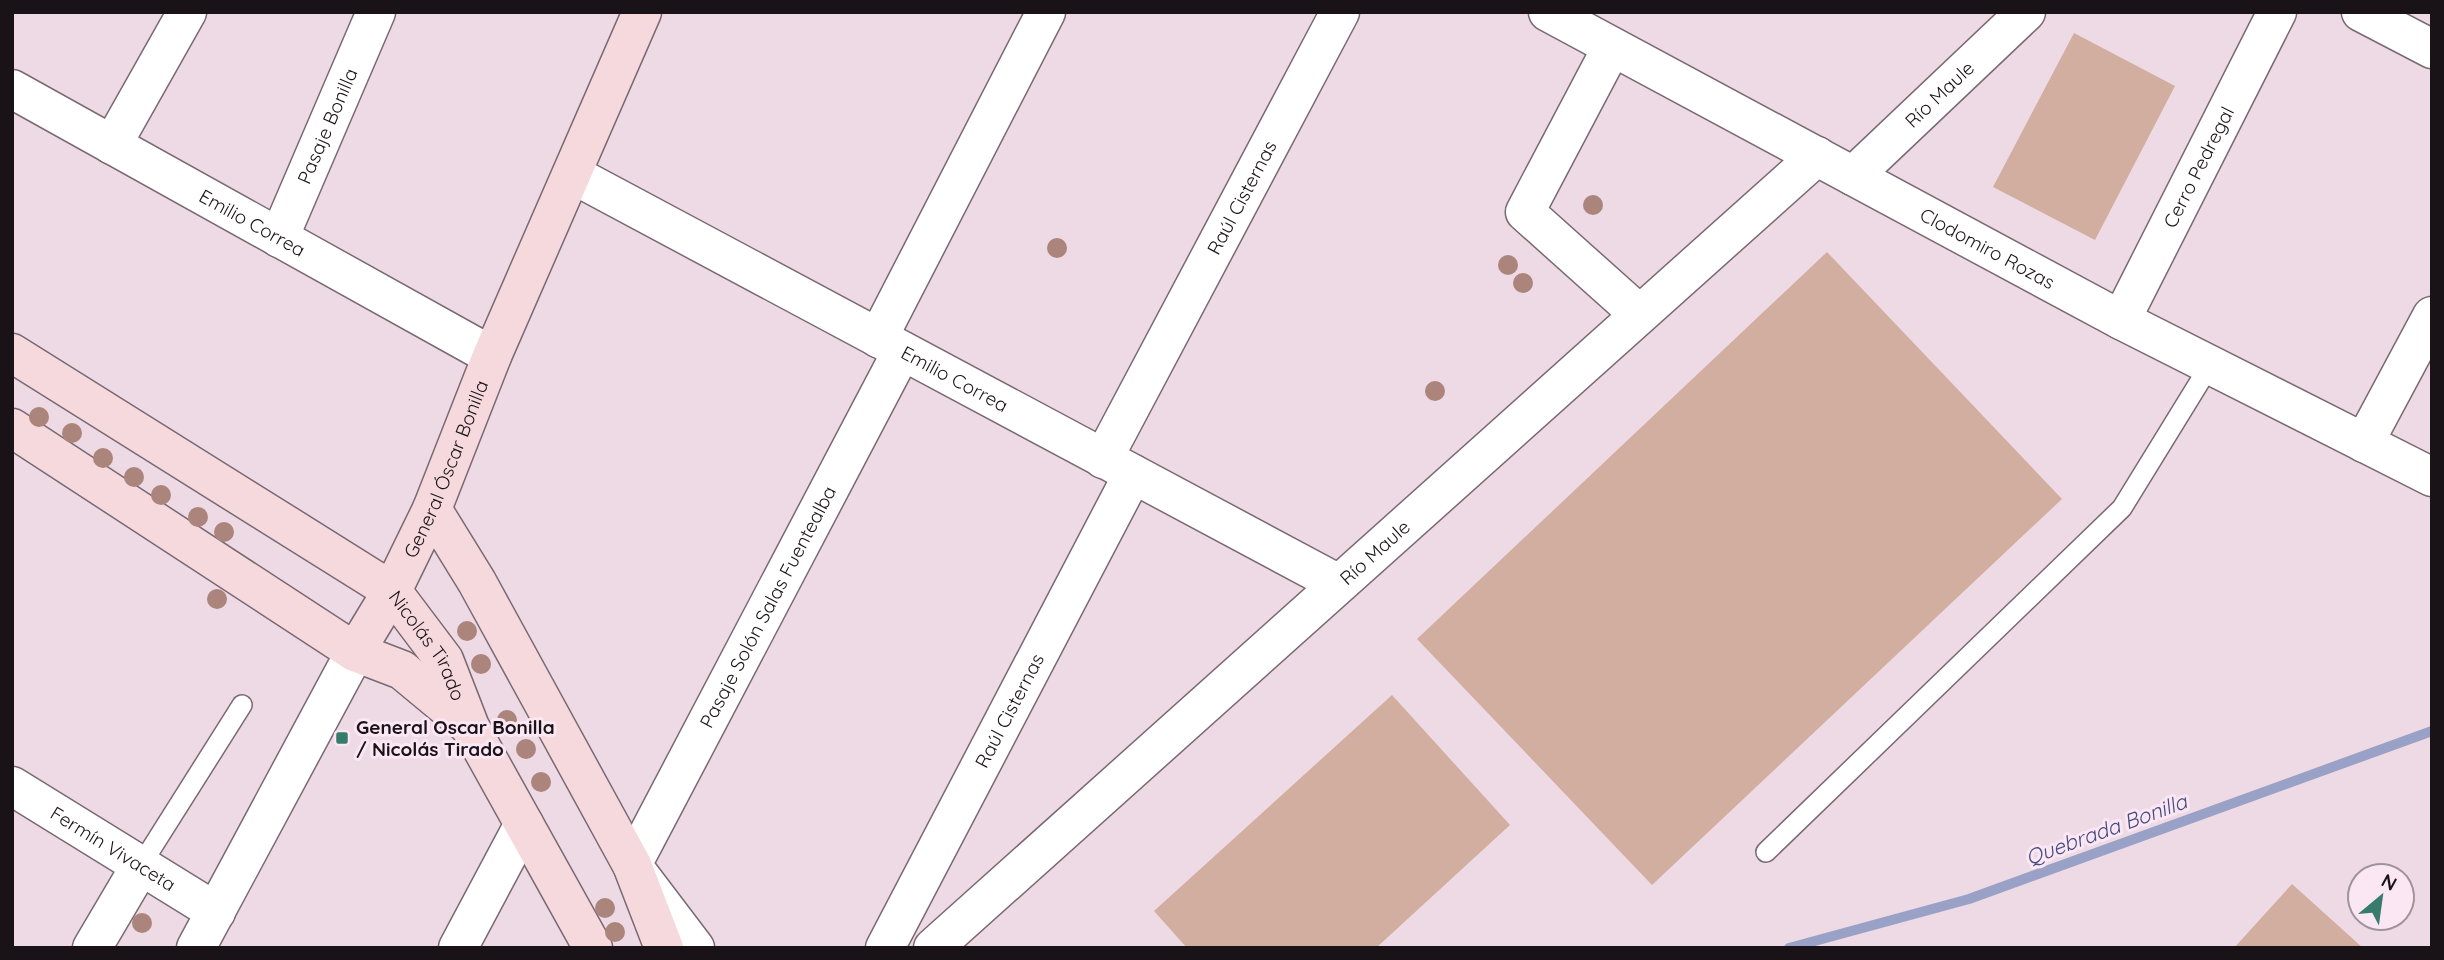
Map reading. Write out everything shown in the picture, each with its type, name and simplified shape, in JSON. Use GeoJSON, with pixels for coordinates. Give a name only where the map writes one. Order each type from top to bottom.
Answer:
{"type":"FeatureCollection","features":[{"type":"Feature","properties":{"kind":"main road","name":"General Óscar Bonilla"},"geometry":{"type":"LineString","coordinates":[[355,652],[392,591],[432,509],[492,356],[642,12]]}},
{"type":"Feature","properties":{"kind":"main road","name":"Nicolás Tirado"},"geometry":{"type":"LineString","coordinates":[[12,353],[392,591],[444,660],[470,727]]}},
{"type":"Feature","properties":{"kind":"main road","name":"Nicolás Tirado"},"geometry":{"type":"LineString","coordinates":[[12,428],[355,652],[402,670],[470,727]]}},
{"type":"Feature","properties":{"kind":"main road"},"geometry":{"type":"LineString","coordinates":[[432,509],[477,582],[632,865],[664,948]]}},
{"type":"Feature","properties":{"kind":"main road"},"geometry":{"type":"LineString","coordinates":[[470,727],[593,948]]}},
{"type":"Feature","properties":{"kind":"street"},"geometry":{"type":"LineString","coordinates":[[112,145],[187,12]]}},
{"type":"Feature","properties":{"kind":"street","name":"Pasaje Bonilla"},"geometry":{"type":"LineString","coordinates":[[279,238],[376,12]]}},
{"type":"Feature","properties":{"kind":"street","name":"Pasaje Solón Salas Fuentealba"},"geometry":{"type":"LineString","coordinates":[[632,865],[890,344],[1046,12]]}},
{"type":"Feature","properties":{"kind":"street","name":"Raúl Cisternas"},"geometry":{"type":"LineString","coordinates":[[885,948],[1340,12]]}},
{"type":"Feature","properties":{"kind":"street","name":"Clodomiro Rozas"},"geometry":{"type":"LineString","coordinates":[[1548,12],[2122,320],[2432,477]]}},
{"type":"Feature","properties":{"kind":"street","name":"Río Maule"},"geometry":{"type":"LineString","coordinates":[[1853,176],[2026,12]]}},
{"type":"Feature","properties":{"kind":"street","name":"Cerro Pedregal"},"geometry":{"type":"LineString","coordinates":[[2122,320],[2277,12]]}},
{"type":"Feature","properties":{"kind":"street"},"geometry":{"type":"LineString","coordinates":[[2361,12],[2432,49]]}},
{"type":"Feature","properties":{"kind":"street"},"geometry":{"type":"LineString","coordinates":[[1612,47],[1525,212],[1640,314]]}},
{"type":"Feature","properties":{"kind":"street","name":"Emilio Correa"},"geometry":{"type":"LineString","coordinates":[[12,89],[492,356]]}},
{"type":"Feature","properties":{"kind":"street","name":"Río Maule"},"geometry":{"type":"LineString","coordinates":[[933,948],[1337,583],[1817,156]]}},
{"type":"Feature","properties":{"kind":"street","name":"Emilio Correa"},"geometry":{"type":"LineString","coordinates":[[572,174],[1337,583]]}},
{"type":"Feature","properties":{"kind":"street"},"geometry":{"type":"LineString","coordinates":[[2364,443],[2432,316]]}},
{"type":"Feature","properties":{"kind":"street","name":"General Óscar Bonilla"},"geometry":{"type":"LineString","coordinates":[[196,948],[355,652]]}},
{"type":"Feature","properties":{"kind":"street","name":"Fermín Vivaceta"},"geometry":{"type":"LineString","coordinates":[[12,786],[216,912]]}},
{"type":"Feature","properties":{"kind":"street"},"geometry":{"type":"LineString","coordinates":[[458,948],[524,824]]}},
{"type":"Feature","properties":{"kind":"street"},"geometry":{"type":"LineString","coordinates":[[92,948],[141,865]]}},
{"type":"Feature","properties":{"kind":"street"},"geometry":{"type":"LineString","coordinates":[[632,865],[695,948]]}},
{"type":"Feature","properties":{"kind":"lane"},"geometry":{"type":"LineString","coordinates":[[1766,852],[2122,508],[2210,365]]}},
{"type":"Feature","properties":{"kind":"lane"},"geometry":{"type":"LineString","coordinates":[[141,865],[242,705]]}},
{"type":"Feature","properties":{"kind":"shaded area"},"geometry":{"type":"Polygon","coordinates":[[[2074,33],[2175,86],[2095,240],[1993,187],[2074,33]]]}},
{"type":"Feature","properties":{"kind":"shaded area"},"geometry":{"type":"Polygon","coordinates":[[[1827,252],[2062,499],[1652,885],[1417,639],[1827,252]]]}},
{"type":"Feature","properties":{"kind":"shaded area"},"geometry":{"type":"Polygon","coordinates":[[[1392,695],[1510,825],[1376,948],[1187,948],[1154,911],[1392,695]]]}},
{"type":"Feature","properties":{"kind":"shaded area"},"geometry":{"type":"Polygon","coordinates":[[[2292,884],[2363,948],[2234,948],[2292,884]]]}},
{"type":"Feature","properties":{"kind":"waterway","name":"Quebrada Bonilla"},"geometry":{"type":"LineString","coordinates":[[1789,948],[1969,899],[2432,731]]}},
{"type":"Feature","properties":{"kind":"place","name":"General Oscar Bonilla / Nicolás Tirado"},"geometry":{"type":"Point","coordinates":[342,738]}}]}
